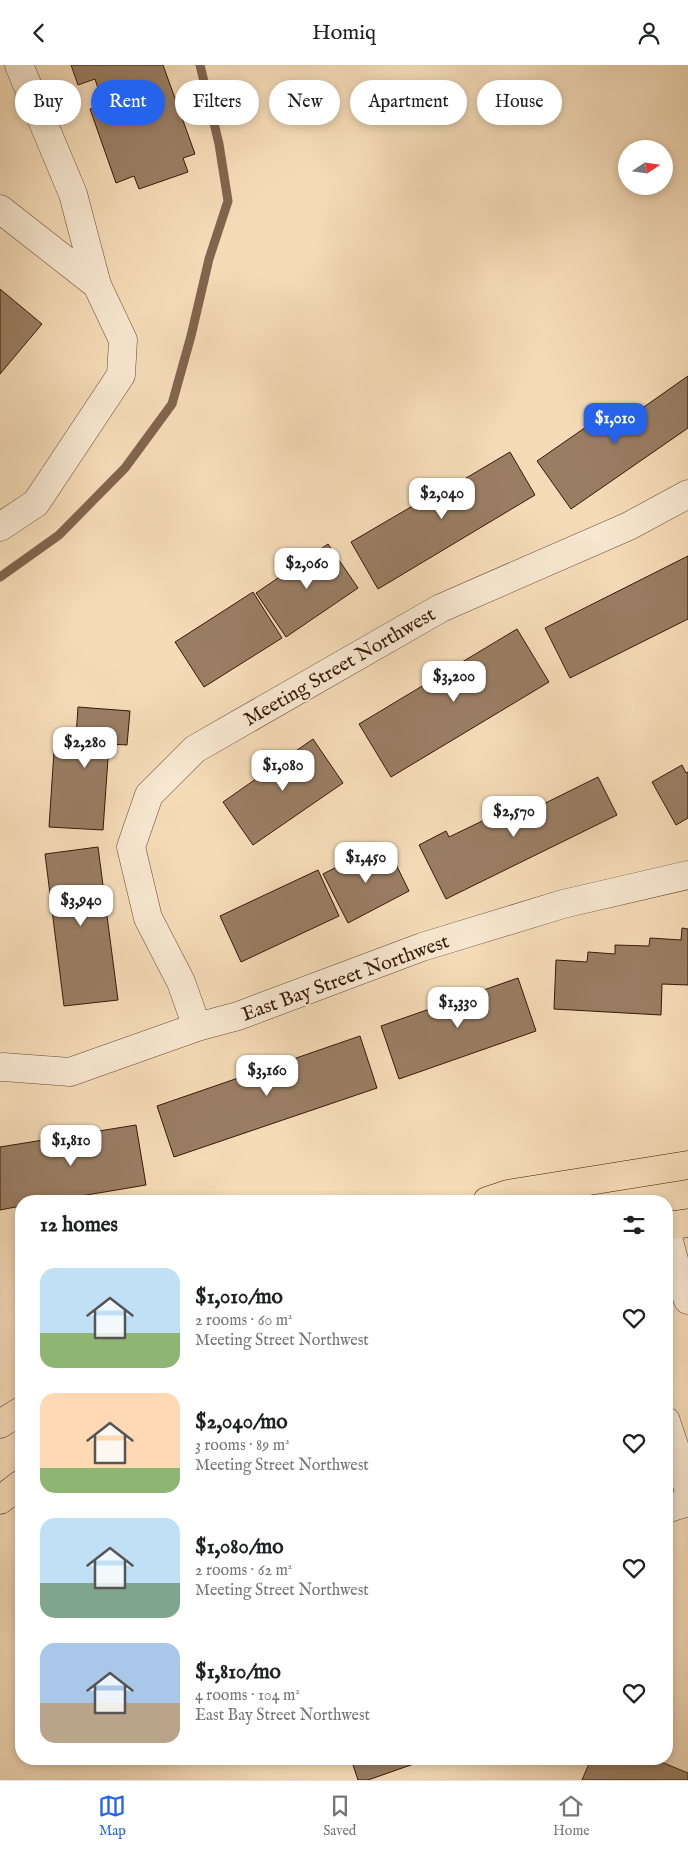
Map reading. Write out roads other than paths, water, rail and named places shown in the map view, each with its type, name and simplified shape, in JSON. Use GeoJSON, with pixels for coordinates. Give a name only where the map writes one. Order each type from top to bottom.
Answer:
{"type":"FeatureCollection","features":[{"type":"Feature","properties":{"kind":"highway"},"geometry":{"type":"LineString","coordinates":[[505,1195],[688,1165]]}},
{"type":"Feature","properties":{"kind":"highway"},"geometry":{"type":"LineString","coordinates":[[673,1226],[688,1223]]}},
{"type":"Feature","properties":{"kind":"highway"},"geometry":{"type":"LineString","coordinates":[[0,1424],[15,1415]]}},
{"type":"Feature","properties":{"kind":"highway"},"geometry":{"type":"LineString","coordinates":[[0,1499],[15,1488]]}},
{"type":"Feature","properties":{"kind":"street"},"geometry":{"type":"LineString","coordinates":[[0,527],[36,503],[121,375],[123,340],[98,285],[74,194],[19,65]]}},
{"type":"Feature","properties":{"kind":"street"},"geometry":{"type":"LineString","coordinates":[[0,209],[98,285]]}},
{"type":"Feature","properties":{"kind":"street","name":"Meeting Street Northwest"},"geometry":{"type":"LineString","coordinates":[[197,1027],[181,982],[148,919],[131,847],[149,795],[194,749],[441,609],[629,526],[688,494]]}},
{"type":"Feature","properties":{"kind":"street","name":"East Bay Street Northwest"},"geometry":{"type":"LineString","coordinates":[[3,1067],[70,1072],[197,1027],[238,1016],[422,947],[563,904],[688,875]]}},
{"type":"Feature","properties":{"kind":"street"},"geometry":{"type":"LineString","coordinates":[[673,1255],[688,1300]]}},
{"type":"Feature","properties":{"kind":"street"},"geometry":{"type":"LineString","coordinates":[[673,1442],[688,1487]]}},
{"type":"Feature","properties":{"kind":"street"},"geometry":{"type":"LineString","coordinates":[[673,1507],[688,1503]]}},
{"type":"Feature","properties":{"kind":"waterway"},"geometry":{"type":"LineString","coordinates":[[0,577],[59,535],[125,468],[172,404],[191,336],[209,259],[228,201],[219,144],[200,65]]}}]}
